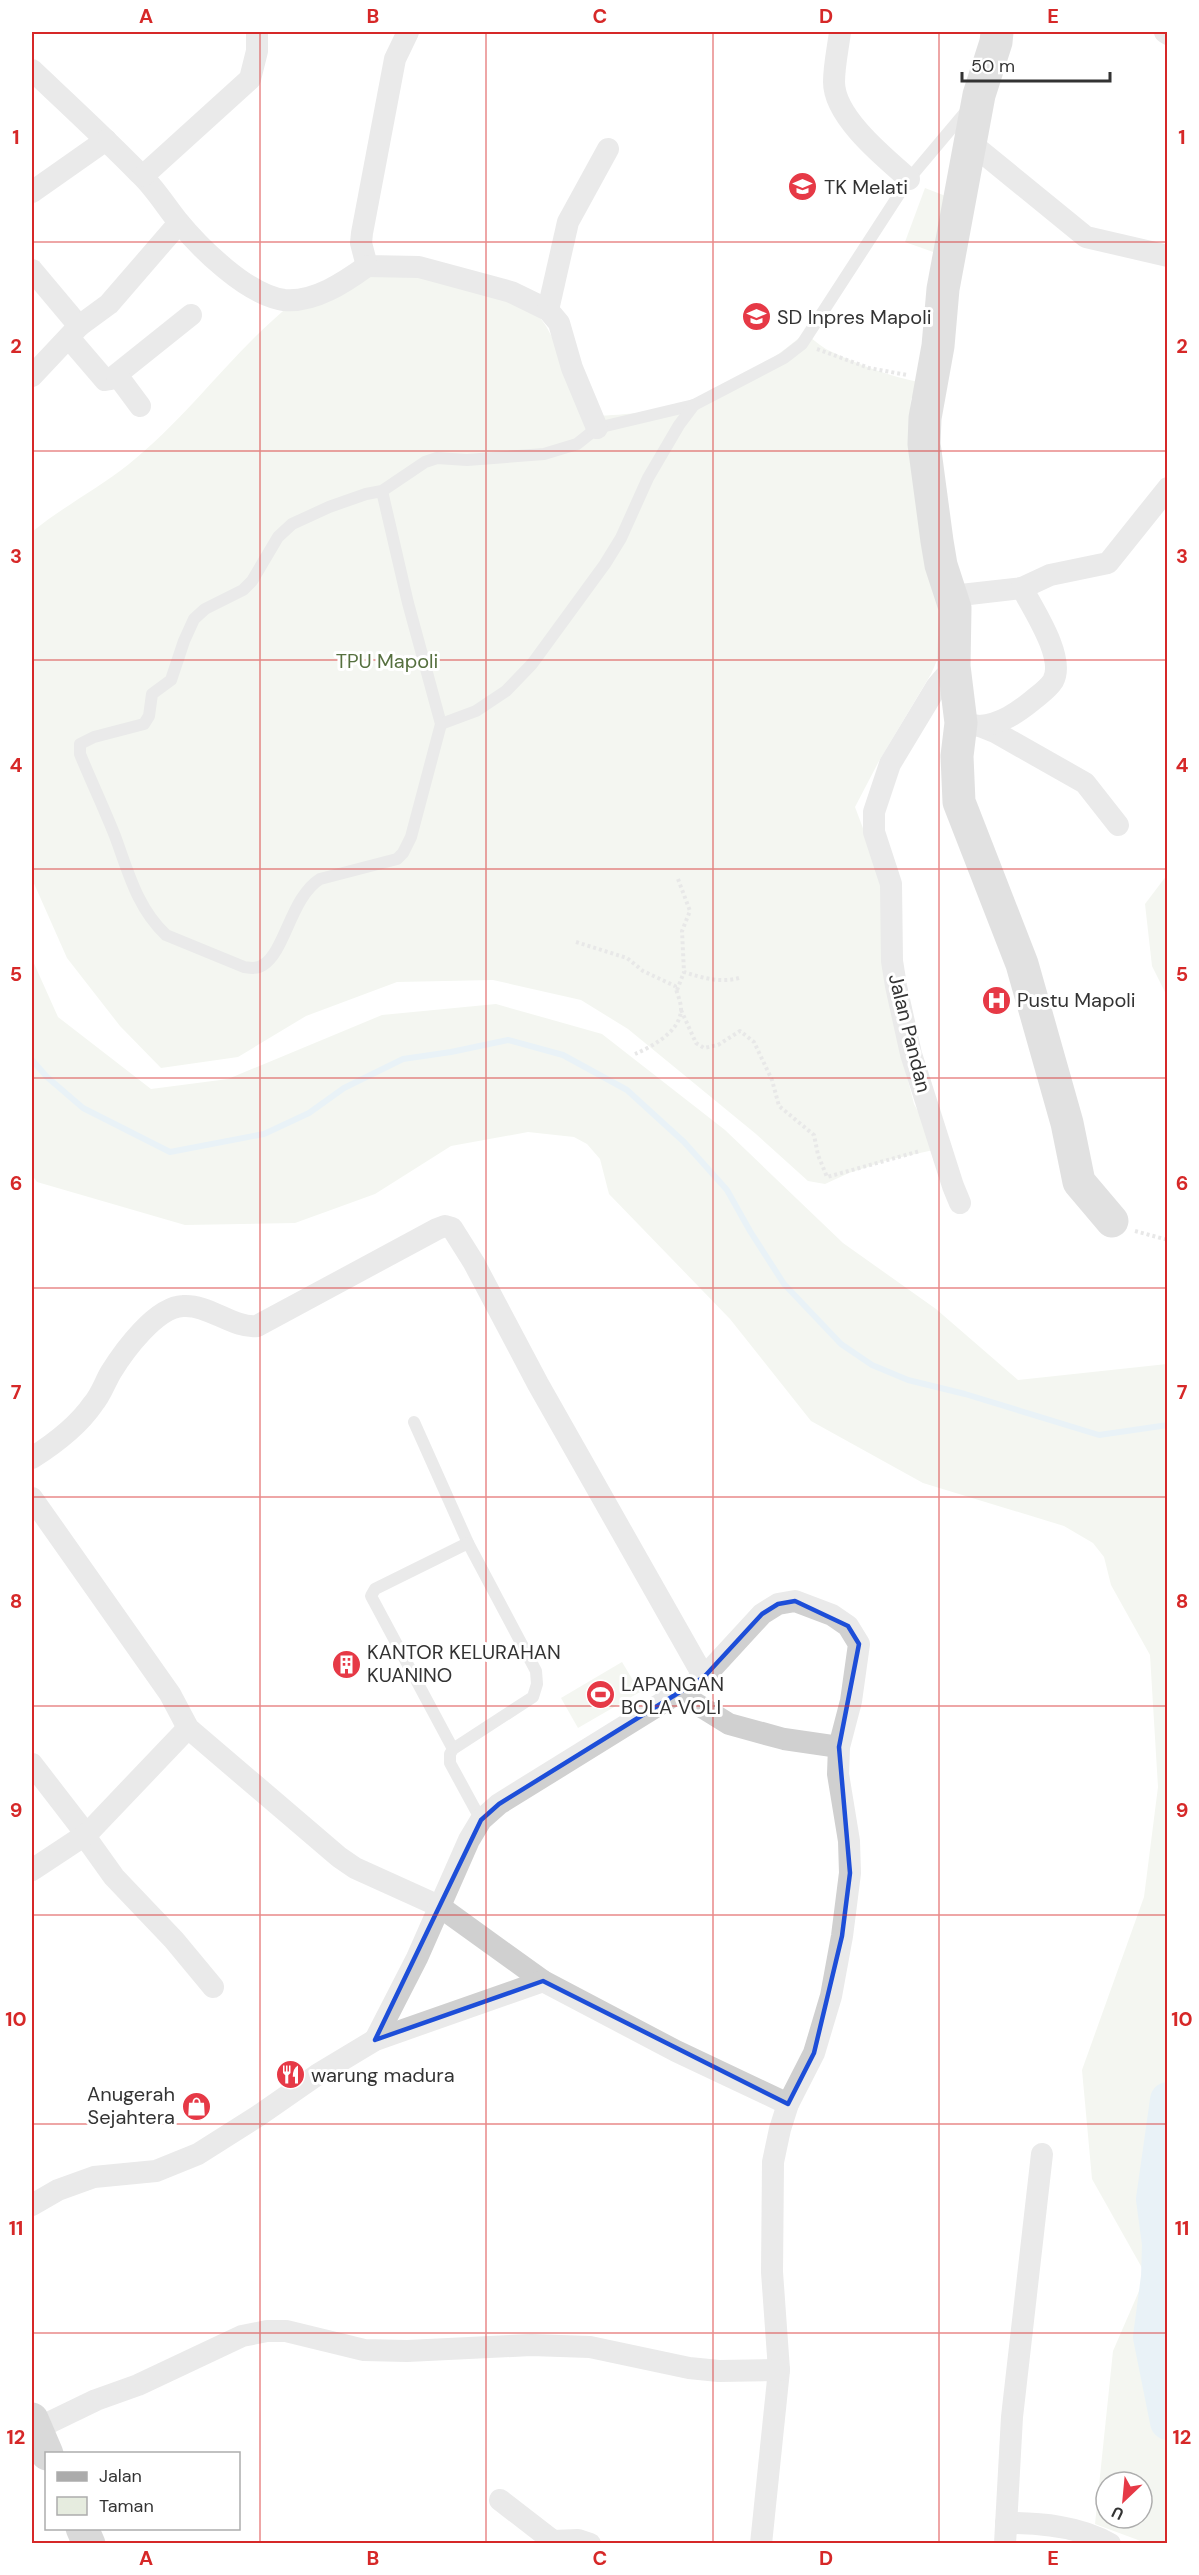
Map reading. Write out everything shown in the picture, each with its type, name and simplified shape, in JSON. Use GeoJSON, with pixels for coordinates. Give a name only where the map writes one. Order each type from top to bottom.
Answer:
{"type":"FeatureCollection","features":[{"type":"Feature","properties":{"kind":"main road"},"geometry":{"type":"LineString","coordinates":[[82,2530],[89,2544]]}},
{"type":"Feature","properties":{"kind":"street"},"geometry":{"type":"LineString","coordinates":[[143,176],[250,80],[257,51],[257,32]]}},
{"type":"Feature","properties":{"kind":"street"},"geometry":{"type":"LineString","coordinates":[[367,266],[361,243],[362,233],[395,59],[408,32]]}},
{"type":"Feature","properties":{"kind":"street"},"geometry":{"type":"LineString","coordinates":[[840,32],[834,82],[836,94],[856,130],[909,179]]}},
{"type":"Feature","properties":{"kind":"street"},"geometry":{"type":"LineString","coordinates":[[997,32],[979,95],[972,144],[943,289],[933,378],[925,418],[924,444],[941,565],[955,608],[954,666],[970,725],[957,756],[959,802],[967,828],[1001,907],[1022,964],[1067,1123],[1079,1182],[1112,1221]]}},
{"type":"Feature","properties":{"kind":"street"},"geometry":{"type":"LineString","coordinates":[[32,70],[143,176],[179,222],[237,279],[267,296],[286,300],[311,297],[348,280],[367,266],[419,267],[511,291],[548,310],[559,323],[572,368],[597,428]]}},
{"type":"Feature","properties":{"kind":"street"},"geometry":{"type":"LineString","coordinates":[[32,192],[106,140]]}},
{"type":"Feature","properties":{"kind":"street"},"geometry":{"type":"LineString","coordinates":[[972,144],[1086,237],[1167,256]]}},
{"type":"Feature","properties":{"kind":"street"},"geometry":{"type":"LineString","coordinates":[[548,310],[568,222],[608,149]]}},
{"type":"Feature","properties":{"kind":"street"},"geometry":{"type":"LineString","coordinates":[[32,376],[74,332],[109,304],[179,222]]}},
{"type":"Feature","properties":{"kind":"street"},"geometry":{"type":"LineString","coordinates":[[32,270],[105,380],[117,375],[191,315]]}},
{"type":"Feature","properties":{"kind":"street"},"geometry":{"type":"LineString","coordinates":[[117,375],[140,406]]}},
{"type":"Feature","properties":{"kind":"street"},"geometry":{"type":"LineString","coordinates":[[952,596],[1022,588],[1050,575],[1108,563],[1167,488]]}},
{"type":"Feature","properties":{"kind":"street"},"geometry":{"type":"LineString","coordinates":[[970,725],[1005,719],[1022,710],[1052,682],[1056,674],[1052,647],[1022,588]]}},
{"type":"Feature","properties":{"kind":"street","name":"Jalan Pandan"},"geometry":{"type":"LineString","coordinates":[[954,666],[937,686],[890,764],[874,812],[874,832],[891,884],[892,962],[911,1054],[940,1148],[960,1203]]}},
{"type":"Feature","properties":{"kind":"street"},"geometry":{"type":"LineString","coordinates":[[970,725],[1086,783],[1118,825]]}},
{"type":"Feature","properties":{"kind":"street"},"geometry":{"type":"LineString","coordinates":[[32,1458],[54,1443],[93,1404],[111,1372],[127,1350],[147,1326],[165,1311],[183,1305],[202,1309],[247,1326],[257,1326],[437,1229],[445,1226],[452,1228],[474,1263],[538,1384],[704,1677]]}},
{"type":"Feature","properties":{"kind":"street"},"geometry":{"type":"LineString","coordinates":[[32,1498],[171,1694],[188,1728],[339,1857],[355,1868],[440,1906],[543,1981],[676,2051],[788,2104]]}},
{"type":"Feature","properties":{"kind":"street"},"geometry":{"type":"LineString","coordinates":[[375,2040],[417,1958],[480,1820],[499,1804],[704,1677],[762,1614],[778,1604],[795,1601],[832,1616],[848,1626],[859,1644],[851,1701],[839,1747],[838,1774],[849,1841],[850,1873],[831,1996],[814,2053],[788,2104],[780,2129],[773,2172],[772,2272],[779,2370],[760,2544]]}},
{"type":"Feature","properties":{"kind":"street"},"geometry":{"type":"LineString","coordinates":[[679,1693],[729,1724],[784,1739],[839,1747]]}},
{"type":"Feature","properties":{"kind":"street"},"geometry":{"type":"LineString","coordinates":[[32,1870],[85,1835],[107,1815],[188,1728]]}},
{"type":"Feature","properties":{"kind":"street"},"geometry":{"type":"LineString","coordinates":[[32,1764],[114,1877],[174,1940],[213,1987]]}},
{"type":"Feature","properties":{"kind":"street"},"geometry":{"type":"LineString","coordinates":[[32,2205],[57,2190],[94,2177],[156,2171],[198,2154],[317,2075],[375,2040],[543,1981]]}},
{"type":"Feature","properties":{"kind":"street"},"geometry":{"type":"LineString","coordinates":[[1042,2154],[1012,2416],[1005,2533],[1033,2523],[1082,2532],[1110,2544]]}},
{"type":"Feature","properties":{"kind":"street"},"geometry":{"type":"LineString","coordinates":[[38,2434],[96,2400],[138,2385],[242,2336],[267,2331],[286,2331],[364,2350],[407,2351],[531,2345],[578,2347],[629,2354],[689,2368],[718,2371],[779,2370]]}},
{"type":"Feature","properties":{"kind":"street"},"geometry":{"type":"LineString","coordinates":[[500,2500],[553,2541],[578,2540],[590,2544]]}},
{"type":"Feature","properties":{"kind":"lane"},"geometry":{"type":"LineString","coordinates":[[382,491],[408,603],[441,724],[411,837],[403,853],[397,859],[320,879],[311,885],[268,961],[254,968],[244,967],[166,935],[157,927],[142,904],[127,873],[116,837],[80,754],[80,744],[144,724],[149,716],[152,694],[171,680],[194,619],[205,609],[243,590],[252,581],[278,537],[292,525],[329,507],[382,491],[425,462],[437,458],[467,460],[544,454],[577,444],[597,428],[694,405],[774,363],[802,344],[909,179],[979,95]]}},
{"type":"Feature","properties":{"kind":"lane"},"geometry":{"type":"LineString","coordinates":[[441,724],[476,711],[506,691],[532,664],[605,564],[621,538],[648,478],[679,425],[694,405]]}},
{"type":"Feature","properties":{"kind":"lane"},"geometry":{"type":"LineString","coordinates":[[414,1422],[468,1543],[536,1671],[537,1684],[533,1697],[453,1749],[450,1754],[450,1763],[480,1820]]}},
{"type":"Feature","properties":{"kind":"lane"},"geometry":{"type":"LineString","coordinates":[[453,1749],[371,1596],[375,1589],[468,1543]]}},
{"type":"Feature","properties":{"kind":"path"},"geometry":{"type":"LineString","coordinates":[[802,344],[890,374],[933,378]]}},
{"type":"Feature","properties":{"kind":"path"},"geometry":{"type":"LineString","coordinates":[[676,991],[684,972],[682,931],[690,911],[678,879]]}},
{"type":"Feature","properties":{"kind":"path"},"geometry":{"type":"LineString","coordinates":[[576,942],[627,958],[643,971],[675,986],[681,1010],[696,1042],[704,1048],[718,1045],[740,1031],[754,1042],[772,1080],[779,1106],[814,1135],[818,1155],[827,1177],[911,1152],[940,1148]]}},
{"type":"Feature","properties":{"kind":"path"},"geometry":{"type":"LineString","coordinates":[[684,972],[727,981],[739,978]]}},
{"type":"Feature","properties":{"kind":"path"},"geometry":{"type":"LineString","coordinates":[[635,1054],[649,1048],[672,1030],[681,1010]]}},
{"type":"Feature","properties":{"kind":"path"},"geometry":{"type":"LineString","coordinates":[[1112,1221],[1167,1240]]}},
{"type":"Feature","properties":{"kind":"highlighted area"},"geometry":{"type":"Polygon","coordinates":[[[795,1601],[848,1626],[859,1644],[839,1747],[850,1873],[842,1936],[814,2053],[788,2104],[543,1981],[375,2040],[469,1840],[481,1820],[499,1804],[704,1677],[762,1614],[778,1604],[795,1601]]]}},
{"type":"Feature","properties":{"kind":"green space"},"geometry":{"type":"Polygon","coordinates":[[[925,188],[956,200],[936,253],[905,242],[925,188]]]}},
{"type":"Feature","properties":{"kind":"green space","name":"TPU Mapoli"},"geometry":{"type":"Polygon","coordinates":[[[369,261],[526,298],[546,326],[595,416],[660,410],[696,401],[752,372],[803,334],[826,349],[853,361],[887,374],[923,383],[911,399],[909,426],[942,619],[943,647],[931,674],[879,761],[855,807],[879,871],[904,1065],[914,1104],[938,1149],[888,1160],[825,1184],[808,1181],[756,1134],[628,1029],[581,1000],[493,980],[397,982],[306,1016],[238,1057],[161,1068],[120,1026],[67,958],[32,879],[32,532],[117,473],[150,446],[248,344],[289,306],[317,288],[369,261]]]}},
{"type":"Feature","properties":{"kind":"green space"},"geometry":{"type":"Polygon","coordinates":[[[1167,875],[1167,996],[1152,966],[1145,904],[1167,875]]]}},
{"type":"Feature","properties":{"kind":"green space"},"geometry":{"type":"Polygon","coordinates":[[[32,959],[58,1017],[151,1089],[228,1079],[382,1015],[496,1004],[602,1034],[725,1130],[843,1243],[936,1309],[1018,1380],[1167,1364],[1167,2543],[1146,2543],[1111,2530],[1154,2530],[1154,2470],[1101,2470],[1113,2351],[1146,2275],[1092,2179],[1082,2070],[1144,1897],[1158,1787],[1150,1655],[1111,1585],[1104,1557],[1093,1543],[1064,1526],[923,1483],[811,1421],[730,1319],[609,1194],[600,1159],[587,1144],[574,1137],[528,1132],[451,1146],[375,1194],[295,1223],[185,1225],[37,1182],[32,1175],[32,959]]]}},
{"type":"Feature","properties":{"kind":"green space","name":"LAPANGAN BOLA VOLI"},"geometry":{"type":"Polygon","coordinates":[[[622,1662],[640,1692],[578,1728],[561,1698],[622,1662]]]}},
{"type":"Feature","properties":{"kind":"waterway"},"geometry":{"type":"LineString","coordinates":[[32,1060],[47,1077],[83,1108],[170,1152],[264,1134],[309,1113],[344,1088],[403,1059],[508,1040],[563,1055],[627,1090],[684,1142],[727,1190],[784,1284],[841,1344],[872,1365],[908,1380],[965,1394],[1099,1435],[1168,1425]]}},
{"type":"Feature","properties":{"kind":"waterway"},"geometry":{"type":"LineString","coordinates":[[1168,2100],[1154,2199],[1160,2244],[1159,2277],[1151,2337],[1168,2422]]}},
{"type":"Feature","properties":{"kind":"place","name":"TK Melati"},"geometry":{"type":"Point","coordinates":[803,187]}},
{"type":"Feature","properties":{"kind":"place","name":"SD Inpres Mapoli"},"geometry":{"type":"Point","coordinates":[756,317]}},
{"type":"Feature","properties":{"kind":"place","name":"Pustu Mapoli"},"geometry":{"type":"Point","coordinates":[996,1000]}},
{"type":"Feature","properties":{"kind":"place","name":"KANTOR KELURAHAN KUANINO"},"geometry":{"type":"Point","coordinates":[346,1664]}},
{"type":"Feature","properties":{"kind":"place","name":"LAPANGAN BOLA VOLI"},"geometry":{"type":"Point","coordinates":[600,1695]}},
{"type":"Feature","properties":{"kind":"place","name":"warung madura"},"geometry":{"type":"Point","coordinates":[290,2075]}},
{"type":"Feature","properties":{"kind":"place","name":"Anugerah Sejahtera"},"geometry":{"type":"Point","coordinates":[196,2106]}}]}
